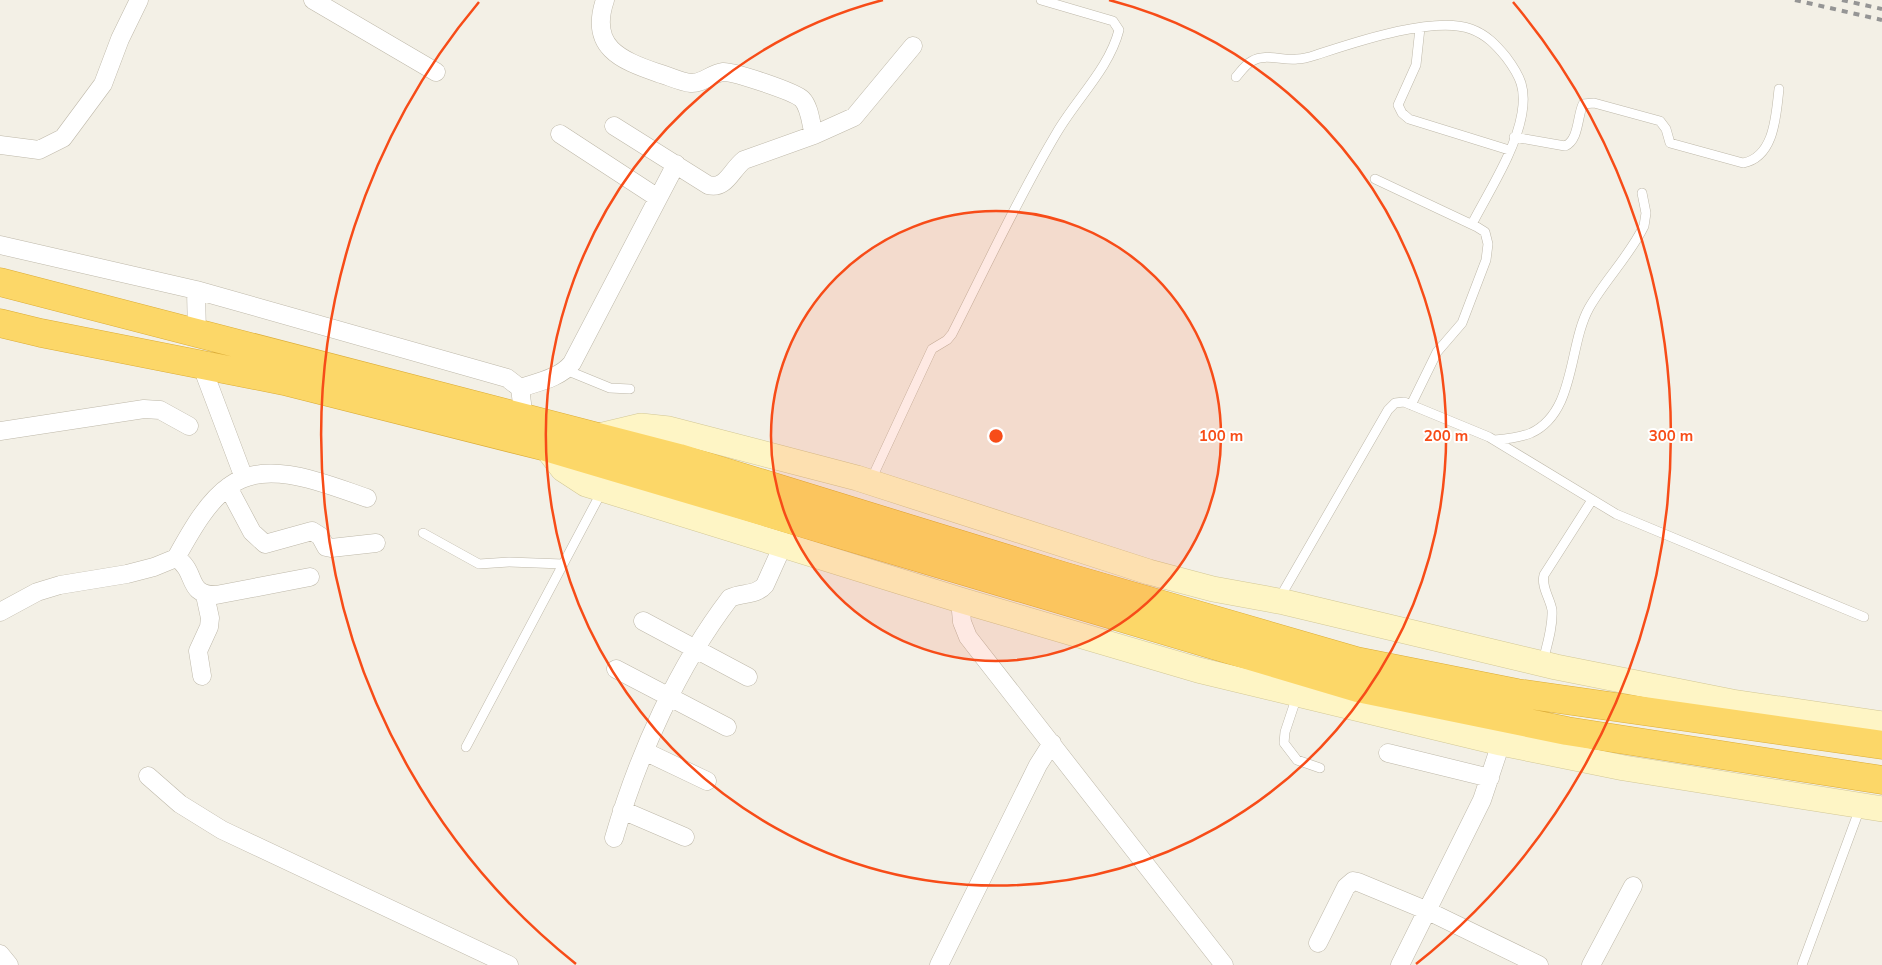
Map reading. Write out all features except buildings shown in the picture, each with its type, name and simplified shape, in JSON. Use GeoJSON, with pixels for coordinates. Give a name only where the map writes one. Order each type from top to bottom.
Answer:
{"type":"FeatureCollection","features":[{"type":"Feature","properties":{"kind":"highway"},"geometry":{"type":"LineString","coordinates":[[0,282],[197,335],[679,458],[1062,576],[1356,661],[1517,693],[1882,745]]}},
{"type":"Feature","properties":{"kind":"highway"},"geometry":{"type":"LineString","coordinates":[[0,323],[41,333],[284,381],[546,447],[1358,688],[1567,731],[1882,780]]}},
{"type":"Feature","properties":{"kind":"street"},"geometry":{"type":"LineString","coordinates":[[0,145],[39,150],[62,138],[104,84],[120,39],[138,0]]}},
{"type":"Feature","properties":{"kind":"street"},"geometry":{"type":"LineString","coordinates":[[313,0],[436,72]]}},
{"type":"Feature","properties":{"kind":"street"},"geometry":{"type":"LineString","coordinates":[[605,0],[600,15],[600,27],[616,55],[637,66],[694,84],[723,72],[741,74],[802,99],[808,110],[814,135]]}},
{"type":"Feature","properties":{"kind":"street"},"geometry":{"type":"LineString","coordinates":[[614,126],[708,185],[716,187],[723,185],[736,166],[744,160],[814,135],[854,116],[913,46]]}},
{"type":"Feature","properties":{"kind":"street"},"geometry":{"type":"LineString","coordinates":[[560,134],[658,198]]}},
{"type":"Feature","properties":{"kind":"street"},"geometry":{"type":"LineString","coordinates":[[520,388],[553,377],[566,370],[676,164]]}},
{"type":"Feature","properties":{"kind":"street"},"geometry":{"type":"LineString","coordinates":[[0,245],[196,290],[493,373],[506,378],[520,388],[524,419]]}},
{"type":"Feature","properties":{"kind":"street"},"geometry":{"type":"LineString","coordinates":[[196,290],[197,335]]}},
{"type":"Feature","properties":{"kind":"street"},"geometry":{"type":"LineString","coordinates":[[201,364],[244,478]]}},
{"type":"Feature","properties":{"kind":"street"},"geometry":{"type":"LineString","coordinates":[[0,431],[144,409],[160,410],[189,426]]}},
{"type":"Feature","properties":{"kind":"street"},"geometry":{"type":"LineString","coordinates":[[595,437],[641,426],[669,429],[723,441],[870,482],[1148,572],[1213,589],[1278,601],[1542,664],[1732,702],[1882,724]]}},
{"type":"Feature","properties":{"kind":"street"},"geometry":{"type":"LineString","coordinates":[[546,447],[563,469],[586,484],[603,490],[960,600],[1198,670],[1501,743],[1624,768],[1871,808]]}},
{"type":"Feature","properties":{"kind":"street"},"geometry":{"type":"LineString","coordinates":[[0,612],[38,592],[60,585],[127,574],[154,567],[176,558],[202,516],[228,486],[244,478],[282,473],[367,498]]}},
{"type":"Feature","properties":{"kind":"street"},"geometry":{"type":"LineString","coordinates":[[228,486],[252,532],[265,544],[312,531],[320,536],[326,547],[330,548],[376,543]]}},
{"type":"Feature","properties":{"kind":"street"},"geometry":{"type":"LineString","coordinates":[[614,838],[622,810],[668,698],[695,650],[730,598],[739,594],[760,590],[765,585],[783,545]]}},
{"type":"Feature","properties":{"kind":"street"},"geometry":{"type":"LineString","coordinates":[[176,558],[189,570],[195,588],[205,595],[216,595],[310,577]]}},
{"type":"Feature","properties":{"kind":"street"},"geometry":{"type":"LineString","coordinates":[[202,676],[198,651],[210,618],[205,595]]}},
{"type":"Feature","properties":{"kind":"street"},"geometry":{"type":"LineString","coordinates":[[960,600],[962,622],[968,637],[1224,965]]}},
{"type":"Feature","properties":{"kind":"street"},"geometry":{"type":"LineString","coordinates":[[643,621],[695,650],[748,676]]}},
{"type":"Feature","properties":{"kind":"street"},"geometry":{"type":"LineString","coordinates":[[616,669],[668,698],[726,726]]}},
{"type":"Feature","properties":{"kind":"street"},"geometry":{"type":"LineString","coordinates":[[938,965],[1038,765],[1052,743]]}},
{"type":"Feature","properties":{"kind":"street"},"geometry":{"type":"LineString","coordinates":[[1400,965],[1482,800],[1501,743]]}},
{"type":"Feature","properties":{"kind":"street"},"geometry":{"type":"LineString","coordinates":[[646,752],[706,781]]}},
{"type":"Feature","properties":{"kind":"street"},"geometry":{"type":"LineString","coordinates":[[1388,753],[1490,778]]}},
{"type":"Feature","properties":{"kind":"street"},"geometry":{"type":"LineString","coordinates":[[148,776],[180,804],[222,830],[509,965]]}},
{"type":"Feature","properties":{"kind":"street"},"geometry":{"type":"LineString","coordinates":[[622,810],[685,837]]}},
{"type":"Feature","properties":{"kind":"street"},"geometry":{"type":"LineString","coordinates":[[1318,943],[1346,887],[1353,881],[1376,888],[1428,911],[1539,965]]}},
{"type":"Feature","properties":{"kind":"street"},"geometry":{"type":"LineString","coordinates":[[1591,965],[1633,886]]}},
{"type":"Feature","properties":{"kind":"street"},"geometry":{"type":"LineString","coordinates":[[0,954],[9,965]]}},
{"type":"Feature","properties":{"kind":"lane"},"geometry":{"type":"LineString","coordinates":[[870,482],[932,349],[947,340],[952,334],[1055,134],[1108,59],[1117,41],[1120,30],[1113,21],[1041,0]]}},
{"type":"Feature","properties":{"kind":"lane"},"geometry":{"type":"LineString","coordinates":[[1236,77],[1252,61],[1259,58],[1304,58],[1362,40],[1420,28],[1446,25],[1470,28],[1493,42],[1519,74],[1522,88],[1521,115],[1509,150],[1472,224]]}},
{"type":"Feature","properties":{"kind":"lane"},"geometry":{"type":"LineString","coordinates":[[1420,28],[1416,65],[1398,105],[1402,113],[1409,119],[1509,150]]}},
{"type":"Feature","properties":{"kind":"lane"},"geometry":{"type":"LineString","coordinates":[[1514,137],[1565,146],[1570,144],[1583,104],[1594,103],[1660,121],[1666,129],[1670,143],[1743,163],[1751,161],[1762,152],[1774,130],[1778,89]]}},
{"type":"Feature","properties":{"kind":"lane"},"geometry":{"type":"LineString","coordinates":[[1375,180],[1472,224],[1485,232],[1488,244],[1486,260],[1462,323],[1437,352],[1411,405]]}},
{"type":"Feature","properties":{"kind":"lane"},"geometry":{"type":"LineString","coordinates":[[1494,440],[1518,437],[1532,432],[1544,424],[1554,411],[1564,390],[1582,326],[1589,309],[1644,226],[1646,213],[1642,193]]}},
{"type":"Feature","properties":{"kind":"lane"},"geometry":{"type":"LineString","coordinates":[[566,370],[610,388],[630,389]]}},
{"type":"Feature","properties":{"kind":"lane"},"geometry":{"type":"LineString","coordinates":[[1278,601],[1388,410],[1395,403],[1404,402],[1494,440],[1616,514],[1864,617]]}},
{"type":"Feature","properties":{"kind":"lane"},"geometry":{"type":"LineString","coordinates":[[466,747],[603,490]]}},
{"type":"Feature","properties":{"kind":"lane"},"geometry":{"type":"LineString","coordinates":[[1542,664],[1552,625],[1552,610],[1543,580],[1544,575],[1592,500]]}},
{"type":"Feature","properties":{"kind":"lane"},"geometry":{"type":"LineString","coordinates":[[423,533],[479,564],[509,562],[563,564]]}},
{"type":"Feature","properties":{"kind":"lane"},"geometry":{"type":"LineString","coordinates":[[1298,694],[1285,732],[1284,743],[1296,760],[1320,768]]}},
{"type":"Feature","properties":{"kind":"lane"},"geometry":{"type":"LineString","coordinates":[[1802,965],[1871,808]]}},
{"type":"Feature","properties":{"kind":"railway"},"geometry":{"type":"LineString","coordinates":[[1795,0],[1882,20]]}},
{"type":"Feature","properties":{"kind":"railway"},"geometry":{"type":"LineString","coordinates":[[1842,0],[1882,9]]}}]}
